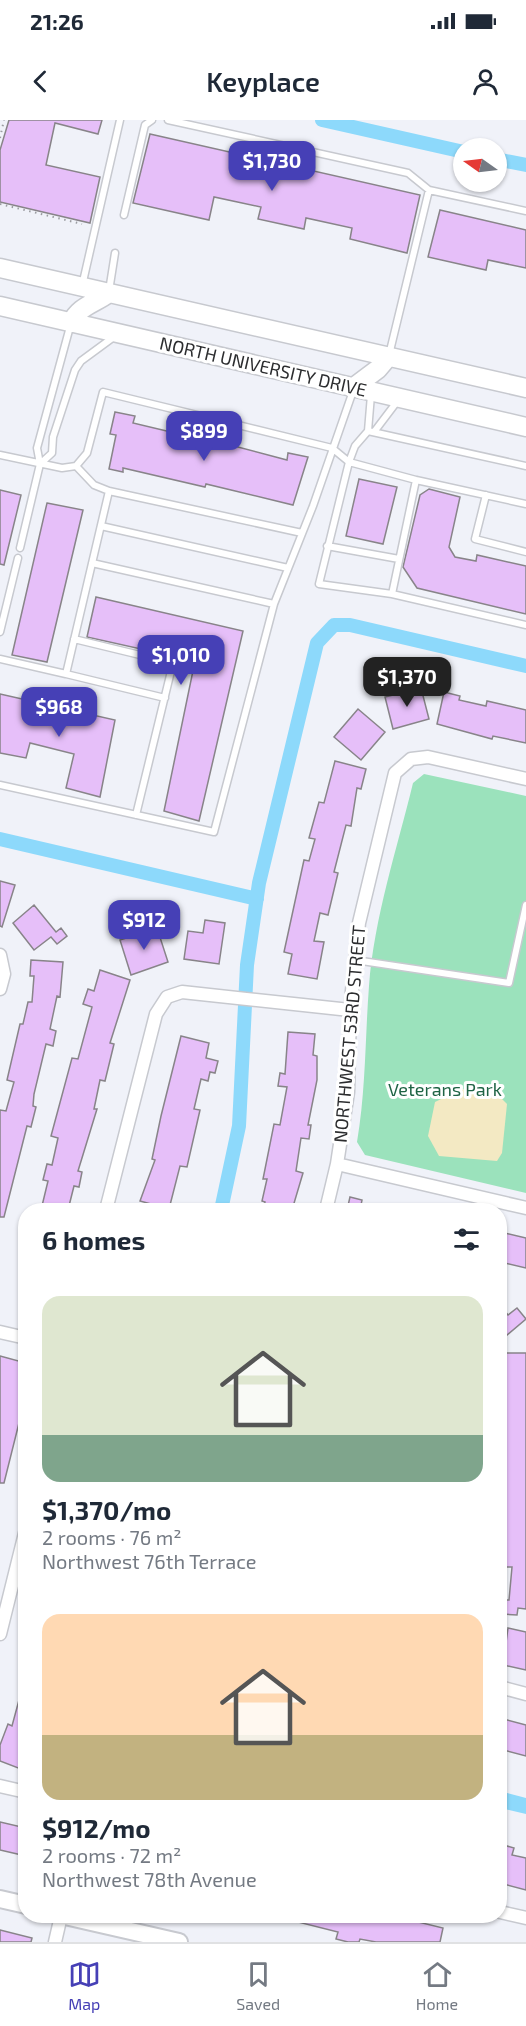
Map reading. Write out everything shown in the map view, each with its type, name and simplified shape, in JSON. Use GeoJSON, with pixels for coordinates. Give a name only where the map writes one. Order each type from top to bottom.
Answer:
{"type":"FeatureCollection","features":[{"type":"Feature","properties":{"kind":"main road","name":"NORTH UNIVERSITY DRIVE"},"geometry":{"type":"LineString","coordinates":[[0,268],[526,388]]}},
{"type":"Feature","properties":{"kind":"main road"},"geometry":{"type":"LineString","coordinates":[[71,323],[82,307],[97,302],[109,293]]}},
{"type":"Feature","properties":{"kind":"main road","name":"NORTH UNIVERSITY DRIVE"},"geometry":{"type":"LineString","coordinates":[[0,306],[526,427]]}},
{"type":"Feature","properties":{"kind":"main road"},"geometry":{"type":"LineString","coordinates":[[362,389],[389,356]]}},
{"type":"Feature","properties":{"kind":"street","name":"NORTHWEST 53RD STREET"},"geometry":{"type":"LineString","coordinates":[[328,1203],[337,1164],[348,1092],[350,1010],[359,923],[395,773],[411,759],[428,757],[526,779]]}},
{"type":"Feature","properties":{"kind":"street"},"geometry":{"type":"LineString","coordinates":[[0,955],[4,974],[0,989]]}},
{"type":"Feature","properties":{"kind":"street"},"geometry":{"type":"LineString","coordinates":[[108,1203],[156,1014],[167,997],[182,992],[350,1010]]}},
{"type":"Feature","properties":{"kind":"street"},"geometry":{"type":"LineString","coordinates":[[337,1164],[505,1203]]}},
{"type":"Feature","properties":{"kind":"street"},"geometry":{"type":"LineString","coordinates":[[507,1204],[526,1208]]}},
{"type":"Feature","properties":{"kind":"street"},"geometry":{"type":"LineString","coordinates":[[0,1332],[18,1336]]}},
{"type":"Feature","properties":{"kind":"street"},"geometry":{"type":"LineString","coordinates":[[0,1634],[18,1561]]}},
{"type":"Feature","properties":{"kind":"street"},"geometry":{"type":"LineString","coordinates":[[507,1690],[526,1694]]}},
{"type":"Feature","properties":{"kind":"street"},"geometry":{"type":"LineString","coordinates":[[0,1786],[18,1790]]}},
{"type":"Feature","properties":{"kind":"street"},"geometry":{"type":"LineString","coordinates":[[0,1899],[18,1903]]}},
{"type":"Feature","properties":{"kind":"street"},"geometry":{"type":"LineString","coordinates":[[507,1914],[526,1918]]}},
{"type":"Feature","properties":{"kind":"street"},"geometry":{"type":"LineString","coordinates":[[55,1942],[61,1923]]}},
{"type":"Feature","properties":{"kind":"street"},"geometry":{"type":"LineString","coordinates":[[94,1923],[179,1942]]}},
{"type":"Feature","properties":{"kind":"lane"},"geometry":{"type":"LineString","coordinates":[[82,287],[120,120]]}},
{"type":"Feature","properties":{"kind":"lane"},"geometry":{"type":"LineString","coordinates":[[124,215],[145,125],[152,120]]}},
{"type":"Feature","properties":{"kind":"lane"},"geometry":{"type":"LineString","coordinates":[[168,120],[408,173],[429,190],[526,211]]}},
{"type":"Feature","properties":{"kind":"lane"},"geometry":{"type":"LineString","coordinates":[[389,356],[429,190]]}},
{"type":"Feature","properties":{"kind":"lane"},"geometry":{"type":"LineString","coordinates":[[109,293],[115,253]]}},
{"type":"Feature","properties":{"kind":"lane"},"geometry":{"type":"LineString","coordinates":[[20,548],[40,464],[37,448],[71,323]]}},
{"type":"Feature","properties":{"kind":"lane"},"geometry":{"type":"LineString","coordinates":[[40,464],[52,453],[53,437],[75,370],[81,361],[119,334]]}},
{"type":"Feature","properties":{"kind":"lane"},"geometry":{"type":"LineString","coordinates":[[362,389],[371,431]]}},
{"type":"Feature","properties":{"kind":"lane"},"geometry":{"type":"LineString","coordinates":[[0,784],[214,831],[274,604],[332,448],[362,389]]}},
{"type":"Feature","properties":{"kind":"lane"},"geometry":{"type":"LineString","coordinates":[[0,455],[62,468],[76,466],[87,453],[103,392],[332,448],[349,462],[416,480],[526,504]]}},
{"type":"Feature","properties":{"kind":"lane"},"geometry":{"type":"LineString","coordinates":[[400,398],[355,447],[327,546],[320,584],[392,594],[526,625]]}},
{"type":"Feature","properties":{"kind":"lane"},"geometry":{"type":"LineString","coordinates":[[371,431],[526,466]]}},
{"type":"Feature","properties":{"kind":"lane"},"geometry":{"type":"LineString","coordinates":[[76,466],[94,485],[109,491],[302,533]]}},
{"type":"Feature","properties":{"kind":"lane"},"geometry":{"type":"LineString","coordinates":[[392,594],[416,480]]}},
{"type":"Feature","properties":{"kind":"lane"},"geometry":{"type":"LineString","coordinates":[[66,674],[109,491]]}},
{"type":"Feature","properties":{"kind":"lane"},"geometry":{"type":"LineString","coordinates":[[486,495],[475,539],[526,552]]}},
{"type":"Feature","properties":{"kind":"lane"},"geometry":{"type":"LineString","coordinates":[[101,526],[288,568]]}},
{"type":"Feature","properties":{"kind":"lane"},"geometry":{"type":"LineString","coordinates":[[327,546],[399,559]]}},
{"type":"Feature","properties":{"kind":"lane"},"geometry":{"type":"LineString","coordinates":[[0,632],[18,558]]}},
{"type":"Feature","properties":{"kind":"lane"},"geometry":{"type":"LineString","coordinates":[[92,563],[274,604]]}},
{"type":"Feature","properties":{"kind":"lane"},"geometry":{"type":"LineString","coordinates":[[74,639],[173,663],[136,815]]}},
{"type":"Feature","properties":{"kind":"lane"},"geometry":{"type":"LineString","coordinates":[[0,659],[165,698]]}},
{"type":"Feature","properties":{"kind":"lane"},"geometry":{"type":"LineString","coordinates":[[354,960],[509,983],[526,905]]}},
{"type":"Feature","properties":{"kind":"path"},"geometry":{"type":"LineString","coordinates":[[0,138],[4,120]]}},
{"type":"Feature","properties":{"kind":"path"},"geometry":{"type":"LineString","coordinates":[[0,204],[82,224]]}},
{"type":"Feature","properties":{"kind":"green space","name":"Veterans Park"},"geometry":{"type":"Polygon","coordinates":[[[424,774],[526,796],[526,1193],[365,1155],[357,1142],[364,1083],[369,986],[376,935],[413,783],[424,774]]]}},
{"type":"Feature","properties":{"kind":"sand"},"geometry":{"type":"Polygon","coordinates":[[[462,1089],[499,1096],[507,1104],[502,1153],[497,1161],[439,1156],[428,1136],[435,1102],[462,1089]]]}},
{"type":"Feature","properties":{"kind":"water"},"geometry":{"type":"Polygon","coordinates":[[[507,1793],[526,1798],[526,1814],[507,1810],[507,1793]]]}},
{"type":"Feature","properties":{"kind":"building"},"geometry":{"type":"Polygon","coordinates":[[[9,120],[102,120],[98,134],[55,123],[46,165],[100,177],[90,223],[0,202],[0,150],[9,120]]]}},
{"type":"Feature","properties":{"kind":"building"},"geometry":{"type":"Polygon","coordinates":[[[150,134],[420,195],[407,253],[350,239],[352,228],[306,218],[304,229],[258,219],[261,207],[214,197],[209,220],[133,203],[150,134]]]}},
{"type":"Feature","properties":{"kind":"building"},"geometry":{"type":"Polygon","coordinates":[[[440,210],[526,230],[526,268],[488,260],[486,270],[428,257],[440,210]]]}},
{"type":"Feature","properties":{"kind":"building"},"geometry":{"type":"Polygon","coordinates":[[[115,412],[135,416],[133,423],[196,438],[196,436],[287,460],[288,453],[308,457],[293,505],[206,484],[205,487],[123,468],[123,472],[109,469],[116,435],[110,434],[115,412]]]}},
{"type":"Feature","properties":{"kind":"building"},"geometry":{"type":"Polygon","coordinates":[[[359,479],[397,487],[383,544],[346,536],[359,479]]]}},
{"type":"Feature","properties":{"kind":"building"},"geometry":{"type":"Polygon","coordinates":[[[429,489],[460,497],[449,547],[455,557],[476,561],[477,555],[526,566],[526,614],[417,588],[403,567],[420,495],[429,489]]]}},
{"type":"Feature","properties":{"kind":"building"},"geometry":{"type":"Polygon","coordinates":[[[0,490],[21,495],[4,565],[0,564],[0,490]]]}},
{"type":"Feature","properties":{"kind":"building"},"geometry":{"type":"Polygon","coordinates":[[[47,503],[83,510],[47,662],[12,655],[47,503]]]}},
{"type":"Feature","properties":{"kind":"building"},"geometry":{"type":"Polygon","coordinates":[[[96,597],[243,631],[199,821],[164,811],[195,661],[87,637],[96,597]]]}},
{"type":"Feature","properties":{"kind":"building"},"geometry":{"type":"Polygon","coordinates":[[[421,688],[429,719],[393,729],[385,697],[421,688]]]}},
{"type":"Feature","properties":{"kind":"building"},"geometry":{"type":"Polygon","coordinates":[[[444,692],[460,696],[459,700],[486,706],[487,701],[526,710],[526,743],[493,736],[492,739],[437,724],[444,692]]]}},
{"type":"Feature","properties":{"kind":"building"},"geometry":{"type":"Polygon","coordinates":[[[0,694],[115,720],[100,797],[66,788],[74,754],[30,743],[26,758],[0,753],[0,694]]]}},
{"type":"Feature","properties":{"kind":"building"},"geometry":{"type":"Polygon","coordinates":[[[358,709],[385,732],[361,760],[334,737],[358,709]]]}},
{"type":"Feature","properties":{"kind":"building"},"geometry":{"type":"Polygon","coordinates":[[[335,761],[366,769],[361,789],[357,788],[351,826],[346,825],[334,872],[338,873],[328,915],[320,913],[314,941],[324,942],[317,979],[288,974],[292,954],[284,952],[304,860],[309,861],[315,839],[309,838],[319,802],[324,803],[335,761]]]}},
{"type":"Feature","properties":{"kind":"building"},"geometry":{"type":"Polygon","coordinates":[[[0,881],[15,885],[2,927],[0,926],[0,881]]]}},
{"type":"Feature","properties":{"kind":"building"},"geometry":{"type":"Polygon","coordinates":[[[34,905],[56,932],[61,928],[67,936],[57,944],[51,937],[34,950],[13,923],[34,905]]]}},
{"type":"Feature","properties":{"kind":"building"},"geometry":{"type":"Polygon","coordinates":[[[205,920],[225,923],[219,964],[184,959],[188,931],[203,933],[205,920]]]}},
{"type":"Feature","properties":{"kind":"building"},"geometry":{"type":"Polygon","coordinates":[[[157,928],[168,962],[131,975],[120,940],[157,928]]]}},
{"type":"Feature","properties":{"kind":"building"},"geometry":{"type":"Polygon","coordinates":[[[31,960],[63,962],[60,997],[57,996],[50,1029],[56,1031],[53,1046],[46,1044],[34,1094],[33,1106],[36,1107],[31,1127],[27,1126],[4,1217],[0,1217],[0,1110],[6,1111],[14,1082],[7,1080],[20,1024],[23,1024],[28,1002],[32,1002],[34,976],[30,976],[31,960]]]}},
{"type":"Feature","properties":{"kind":"building"},"geometry":{"type":"Polygon","coordinates":[[[100,970],[130,980],[110,1043],[114,1044],[105,1081],[100,1080],[94,1109],[97,1109],[78,1171],[82,1172],[79,1187],[74,1186],[70,1203],[43,1203],[48,1181],[43,1180],[47,1164],[52,1165],[58,1138],[51,1136],[72,1058],[78,1059],[92,1007],[83,1004],[88,989],[94,991],[100,970]]]}},
{"type":"Feature","properties":{"kind":"building"},"geometry":{"type":"Polygon","coordinates":[[[288,1032],[315,1034],[313,1055],[317,1056],[317,1080],[308,1125],[311,1125],[309,1139],[301,1138],[296,1171],[303,1173],[294,1203],[265,1203],[262,1201],[267,1179],[263,1179],[274,1124],[280,1125],[287,1087],[278,1086],[280,1073],[285,1074],[288,1032]]]}},
{"type":"Feature","properties":{"kind":"building"},"geometry":{"type":"Polygon","coordinates":[[[181,1036],[209,1043],[206,1058],[218,1061],[215,1073],[210,1072],[208,1081],[201,1079],[194,1109],[200,1110],[187,1167],[180,1166],[171,1203],[147,1203],[140,1201],[155,1160],[152,1159],[181,1036]]]}},
{"type":"Feature","properties":{"kind":"building"},"geometry":{"type":"Polygon","coordinates":[[[350,1197],[362,1200],[361,1203],[349,1203],[350,1197]]]}},
{"type":"Feature","properties":{"kind":"building"},"geometry":{"type":"Polygon","coordinates":[[[507,1234],[526,1238],[526,1268],[507,1264],[507,1234]]]}},
{"type":"Feature","properties":{"kind":"building"},"geometry":{"type":"Polygon","coordinates":[[[517,1308],[526,1319],[507,1335],[507,1314],[517,1308]]]}},
{"type":"Feature","properties":{"kind":"building"},"geometry":{"type":"Polygon","coordinates":[[[507,1353],[526,1353],[526,1609],[518,1608],[517,1615],[507,1614],[512,1567],[507,1567],[507,1353]]]}},
{"type":"Feature","properties":{"kind":"building"},"geometry":{"type":"Polygon","coordinates":[[[0,1356],[18,1361],[18,1427],[4,1483],[0,1483],[0,1356]]]}},
{"type":"Feature","properties":{"kind":"building"},"geometry":{"type":"Polygon","coordinates":[[[508,1628],[526,1632],[526,1670],[507,1666],[508,1628]]]}},
{"type":"Feature","properties":{"kind":"building"},"geometry":{"type":"Polygon","coordinates":[[[18,1704],[18,1768],[0,1761],[0,1745],[8,1724],[12,1726],[18,1704]]]}},
{"type":"Feature","properties":{"kind":"building"},"geometry":{"type":"Polygon","coordinates":[[[507,1720],[526,1725],[526,1756],[507,1751],[507,1720]]]}},
{"type":"Feature","properties":{"kind":"building"},"geometry":{"type":"Polygon","coordinates":[[[0,1822],[18,1826],[18,1854],[0,1850],[0,1822]]]}},
{"type":"Feature","properties":{"kind":"building"},"geometry":{"type":"Polygon","coordinates":[[[507,1846],[514,1848],[512,1855],[526,1858],[526,1890],[507,1885],[507,1846]]]}},
{"type":"Feature","properties":{"kind":"building"},"geometry":{"type":"Polygon","coordinates":[[[302,1923],[423,1923],[443,1928],[440,1942],[376,1942],[360,1939],[359,1942],[348,1942],[336,1939],[338,1932],[302,1923]]]}},
{"type":"Feature","properties":{"kind":"building"},"geometry":{"type":"Polygon","coordinates":[[[0,1930],[32,1938],[31,1942],[0,1942],[0,1930]]]}},
{"type":"Feature","properties":{"kind":"waterway"},"geometry":{"type":"LineString","coordinates":[[322,120],[453,150]]}},
{"type":"Feature","properties":{"kind":"waterway"},"geometry":{"type":"LineString","coordinates":[[507,161],[526,165]]}},
{"type":"Feature","properties":{"kind":"waterway"},"geometry":{"type":"LineString","coordinates":[[222,1203],[239,1126],[247,965],[259,883],[317,643],[334,625],[350,625],[526,666]]}},
{"type":"Feature","properties":{"kind":"waterway"},"geometry":{"type":"LineString","coordinates":[[0,839],[257,899]]}}]}
